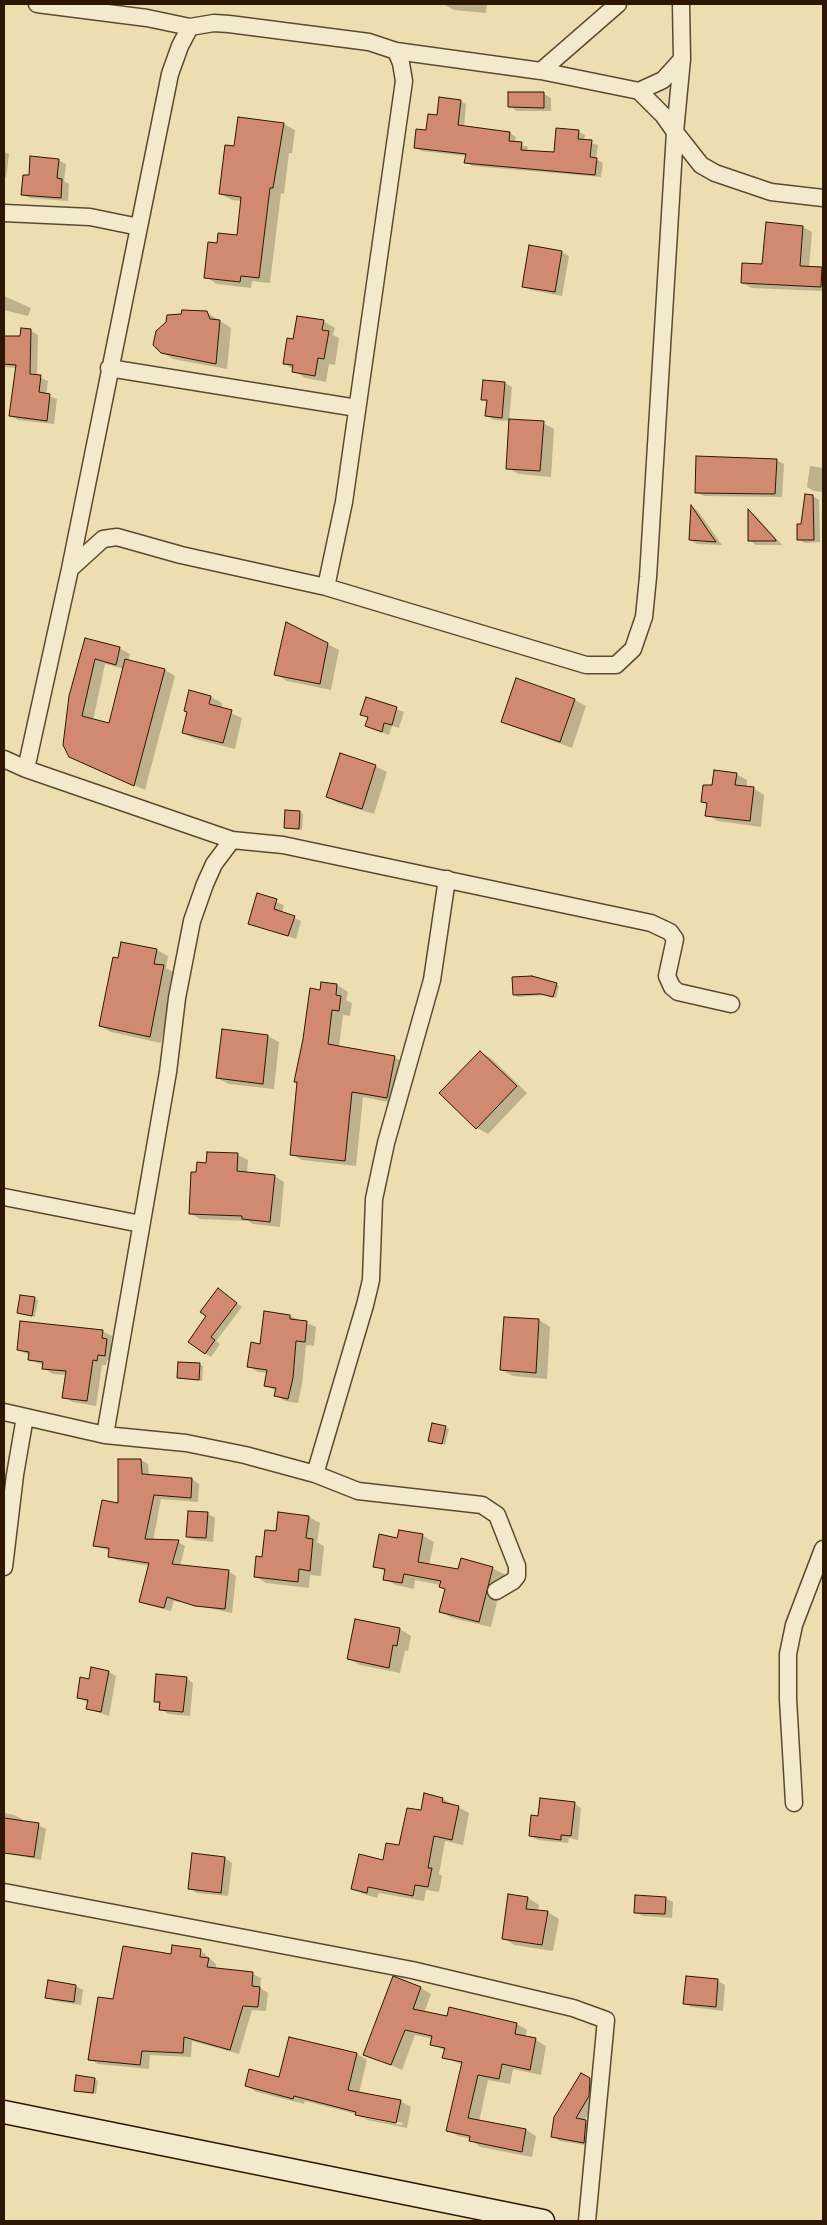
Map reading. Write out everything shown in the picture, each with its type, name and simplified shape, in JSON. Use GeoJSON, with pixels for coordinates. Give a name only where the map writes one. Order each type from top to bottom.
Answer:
{"type":"FeatureCollection","features":[{"type":"Feature","properties":{"kind":"main road"},"geometry":{"type":"LineString","coordinates":[[4,2112],[473,2215],[543,2221]]}},
{"type":"Feature","properties":{"kind":"street"},"geometry":{"type":"LineString","coordinates":[[37,4],[146,18],[190,27],[214,23],[229,24],[369,42],[396,51],[541,71],[639,91],[663,114],[701,165],[715,173],[771,192],[823,198]]}},
{"type":"Feature","properties":{"kind":"street"},"geometry":{"type":"LineString","coordinates":[[541,71],[618,4]]}},
{"type":"Feature","properties":{"kind":"street"},"geometry":{"type":"LineString","coordinates":[[70,570],[103,539],[117,537],[180,555],[326,587],[586,665],[616,665],[634,650],[644,617],[649,571],[675,132],[682,59],[681,4]]}},
{"type":"Feature","properties":{"kind":"street"},"geometry":{"type":"LineString","coordinates":[[26,769],[70,570],[109,368],[170,74],[180,46],[190,27]]}},
{"type":"Feature","properties":{"kind":"street"},"geometry":{"type":"LineString","coordinates":[[326,587],[344,502],[404,81],[401,63],[396,51]]}},
{"type":"Feature","properties":{"kind":"street"},"geometry":{"type":"LineString","coordinates":[[639,91],[663,80],[682,59]]}},
{"type":"Feature","properties":{"kind":"street"},"geometry":{"type":"LineString","coordinates":[[4,213],[90,217],[139,227]]}},
{"type":"Feature","properties":{"kind":"street"},"geometry":{"type":"LineString","coordinates":[[109,368],[357,408]]}},
{"type":"Feature","properties":{"kind":"street"},"geometry":{"type":"LineString","coordinates":[[4,759],[26,769],[232,840],[283,846],[447,879],[570,904],[662,927],[670,932],[675,939],[667,976],[672,987],[678,992],[731,1004]]}},
{"type":"Feature","properties":{"kind":"street"},"geometry":{"type":"LineString","coordinates":[[105,1435],[168,1072],[177,998],[192,921],[204,884],[214,864],[232,840]]}},
{"type":"Feature","properties":{"kind":"street"},"geometry":{"type":"LineString","coordinates":[[315,1474],[371,1280],[374,1199],[386,1143],[432,980],[447,879]]}},
{"type":"Feature","properties":{"kind":"street"},"geometry":{"type":"LineString","coordinates":[[4,1197],[141,1224]]}},
{"type":"Feature","properties":{"kind":"street"},"geometry":{"type":"LineString","coordinates":[[4,1412],[105,1435],[186,1443],[245,1455],[315,1474],[358,1491],[472,1503],[489,1509],[496,1515],[517,1566],[517,1576],[513,1581],[496,1591]]}},
{"type":"Feature","properties":{"kind":"street"},"geometry":{"type":"LineString","coordinates":[[4,1567],[15,1475],[25,1417]]}},
{"type":"Feature","properties":{"kind":"street"},"geometry":{"type":"LineString","coordinates":[[794,1803],[788,1699],[788,1654],[794,1625],[823,1549]]}},
{"type":"Feature","properties":{"kind":"street"},"geometry":{"type":"LineString","coordinates":[[4,1892],[412,1970],[572,2008],[606,2020],[587,2221]]}},
{"type":"Feature","properties":{"kind":"building"},"geometry":{"type":"Polygon","coordinates":[[[508,92],[544,92],[544,108],[508,107],[508,92]]]}},
{"type":"Feature","properties":{"kind":"building"},"geometry":{"type":"Polygon","coordinates":[[[439,97],[461,100],[458,125],[510,132],[509,141],[522,142],[521,150],[554,152],[556,128],[579,130],[578,139],[592,140],[590,157],[597,158],[595,175],[464,163],[466,154],[414,148],[416,129],[426,130],[428,114],[437,115],[439,97]]]}},
{"type":"Feature","properties":{"kind":"building"},"geometry":{"type":"Polygon","coordinates":[[[238,117],[284,123],[273,188],[270,188],[259,278],[241,276],[240,282],[204,278],[208,242],[217,243],[218,233],[237,235],[241,197],[219,194],[225,145],[234,146],[238,117]]]}},
{"type":"Feature","properties":{"kind":"building"},"geometry":{"type":"Polygon","coordinates":[[[30,156],[59,159],[57,178],[62,179],[61,198],[21,195],[23,175],[29,175],[30,156]]]}},
{"type":"Feature","properties":{"kind":"building"},"geometry":{"type":"Polygon","coordinates":[[[766,222],[803,226],[800,266],[822,267],[821,287],[741,283],[742,263],[762,264],[766,222]]]}},
{"type":"Feature","properties":{"kind":"building"},"geometry":{"type":"Polygon","coordinates":[[[529,245],[562,251],[555,292],[522,287],[529,245]]]}},
{"type":"Feature","properties":{"kind":"building"},"geometry":{"type":"Polygon","coordinates":[[[182,310],[207,311],[210,319],[220,320],[216,364],[161,353],[153,345],[156,331],[166,322],[167,315],[181,314],[182,310]]]}},
{"type":"Feature","properties":{"kind":"building"},"geometry":{"type":"Polygon","coordinates":[[[297,316],[324,320],[322,330],[329,331],[324,359],[318,358],[315,376],[292,372],[293,365],[283,364],[287,338],[293,339],[297,316]]]}},
{"type":"Feature","properties":{"kind":"building"},"geometry":{"type":"Polygon","coordinates":[[[21,328],[31,329],[30,374],[41,375],[39,392],[50,394],[47,421],[9,416],[16,365],[4,364],[4,336],[20,336],[21,328]]]}},
{"type":"Feature","properties":{"kind":"building"},"geometry":{"type":"Polygon","coordinates":[[[483,380],[505,382],[502,418],[485,416],[487,400],[481,400],[483,380]]]}},
{"type":"Feature","properties":{"kind":"building"},"geometry":{"type":"Polygon","coordinates":[[[509,419],[544,421],[540,471],[506,469],[509,419]]]}},
{"type":"Feature","properties":{"kind":"building"},"geometry":{"type":"Polygon","coordinates":[[[696,456],[777,459],[775,494],[695,493],[696,456]]]}},
{"type":"Feature","properties":{"kind":"building"},"geometry":{"type":"Polygon","coordinates":[[[805,494],[813,495],[814,540],[797,540],[797,524],[801,524],[805,494]]]}},
{"type":"Feature","properties":{"kind":"building"},"geometry":{"type":"Polygon","coordinates":[[[691,505],[707,529],[716,542],[689,540],[691,505]]]}},
{"type":"Feature","properties":{"kind":"building"},"geometry":{"type":"Polygon","coordinates":[[[748,509],[776,540],[776,541],[748,541],[748,509]]]}},
{"type":"Feature","properties":{"kind":"building"},"geometry":{"type":"Polygon","coordinates":[[[286,622],[328,643],[320,684],[274,675],[286,622]]]}},
{"type":"Feature","properties":{"kind":"building"},"geometry":{"type":"Polygon","coordinates":[[[85,638],[120,647],[116,665],[95,659],[82,716],[109,723],[125,659],[165,669],[134,786],[69,757],[63,745],[69,696],[85,638]]]}},
{"type":"Feature","properties":{"kind":"building"},"geometry":{"type":"Polygon","coordinates":[[[516,678],[575,699],[560,742],[501,722],[516,678]]]}},
{"type":"Feature","properties":{"kind":"building"},"geometry":{"type":"Polygon","coordinates":[[[189,690],[211,696],[209,704],[232,710],[223,743],[182,733],[187,712],[184,711],[189,690]]]}},
{"type":"Feature","properties":{"kind":"building"},"geometry":{"type":"Polygon","coordinates":[[[366,697],[397,707],[392,725],[384,723],[382,732],[365,726],[368,717],[360,715],[366,697]]]}},
{"type":"Feature","properties":{"kind":"building"},"geometry":{"type":"Polygon","coordinates":[[[340,753],[376,765],[362,809],[326,797],[340,753]]]}},
{"type":"Feature","properties":{"kind":"building"},"geometry":{"type":"Polygon","coordinates":[[[714,770],[737,773],[735,785],[754,787],[750,821],[705,816],[707,803],[701,802],[703,785],[712,785],[714,770]]]}},
{"type":"Feature","properties":{"kind":"building"},"geometry":{"type":"Polygon","coordinates":[[[285,810],[300,811],[299,829],[284,828],[285,810]]]}},
{"type":"Feature","properties":{"kind":"building"},"geometry":{"type":"Polygon","coordinates":[[[257,893],[277,899],[274,909],[295,916],[288,936],[248,924],[257,893]]]}},
{"type":"Feature","properties":{"kind":"building"},"geometry":{"type":"Polygon","coordinates":[[[121,942],[157,949],[154,964],[164,965],[150,1037],[99,1026],[113,957],[118,958],[121,942]]]}},
{"type":"Feature","properties":{"kind":"building"},"geometry":{"type":"Polygon","coordinates":[[[532,976],[557,983],[553,997],[541,994],[513,995],[512,977],[532,976]]]}},
{"type":"Feature","properties":{"kind":"building"},"geometry":{"type":"Polygon","coordinates":[[[321,982],[337,984],[336,995],[341,996],[339,1011],[332,1010],[328,1044],[395,1056],[387,1098],[352,1092],[345,1161],[290,1155],[297,1082],[294,1082],[303,1039],[310,988],[320,990],[321,982]]]}},
{"type":"Feature","properties":{"kind":"building"},"geometry":{"type":"Polygon","coordinates":[[[222,1029],[268,1035],[263,1084],[216,1078],[222,1029]]]}},
{"type":"Feature","properties":{"kind":"building"},"geometry":{"type":"Polygon","coordinates":[[[480,1051],[517,1086],[476,1129],[439,1093],[480,1051]]]}},
{"type":"Feature","properties":{"kind":"building"},"geometry":{"type":"Polygon","coordinates":[[[207,1152],[238,1153],[237,1171],[275,1175],[270,1222],[242,1219],[242,1216],[189,1214],[191,1172],[196,1172],[197,1162],[206,1163],[207,1152]]]}},
{"type":"Feature","properties":{"kind":"building"},"geometry":{"type":"Polygon","coordinates":[[[218,1288],[237,1303],[211,1337],[215,1340],[205,1354],[188,1342],[206,1316],[200,1312],[218,1288]]]}},
{"type":"Feature","properties":{"kind":"building"},"geometry":{"type":"Polygon","coordinates":[[[20,1295],[35,1297],[32,1316],[17,1313],[20,1295]]]}},
{"type":"Feature","properties":{"kind":"building"},"geometry":{"type":"Polygon","coordinates":[[[264,1311],[290,1315],[290,1319],[307,1321],[305,1342],[296,1341],[293,1378],[288,1399],[274,1396],[276,1388],[264,1386],[267,1370],[247,1367],[251,1342],[260,1344],[264,1311]]]}},
{"type":"Feature","properties":{"kind":"building"},"geometry":{"type":"Polygon","coordinates":[[[504,1317],[539,1319],[536,1373],[500,1370],[504,1317]]]}},
{"type":"Feature","properties":{"kind":"building"},"geometry":{"type":"Polygon","coordinates":[[[20,1321],[103,1330],[102,1338],[107,1339],[105,1356],[98,1355],[97,1361],[93,1360],[87,1401],[62,1398],[66,1371],[42,1369],[43,1362],[28,1360],[29,1352],[17,1350],[20,1321]]]}},
{"type":"Feature","properties":{"kind":"building"},"geometry":{"type":"Polygon","coordinates":[[[178,1362],[200,1363],[199,1380],[177,1378],[178,1362]]]}},
{"type":"Feature","properties":{"kind":"building"},"geometry":{"type":"Polygon","coordinates":[[[432,1423],[446,1426],[442,1444],[428,1441],[432,1423]]]}},
{"type":"Feature","properties":{"kind":"building"},"geometry":{"type":"Polygon","coordinates":[[[118,1459],[141,1459],[142,1474],[192,1478],[191,1498],[154,1495],[145,1539],[179,1540],[172,1564],[229,1570],[225,1609],[195,1606],[167,1597],[164,1608],[139,1602],[149,1563],[108,1557],[109,1548],[93,1546],[102,1500],[118,1503],[118,1459]]]}},
{"type":"Feature","properties":{"kind":"building"},"geometry":{"type":"Polygon","coordinates":[[[188,1511],[208,1512],[206,1538],[186,1537],[188,1511]]]}},
{"type":"Feature","properties":{"kind":"building"},"geometry":{"type":"Polygon","coordinates":[[[278,1512],[309,1516],[306,1538],[313,1539],[310,1571],[299,1569],[298,1582],[254,1577],[256,1556],[262,1557],[265,1530],[276,1531],[278,1512]]]}},
{"type":"Feature","properties":{"kind":"building"},"geometry":{"type":"Polygon","coordinates":[[[399,1530],[423,1534],[418,1562],[458,1569],[461,1558],[493,1567],[479,1622],[439,1612],[445,1589],[439,1587],[441,1581],[404,1574],[402,1583],[383,1580],[385,1569],[373,1567],[379,1534],[397,1538],[399,1530]]]}},
{"type":"Feature","properties":{"kind":"building"},"geometry":{"type":"Polygon","coordinates":[[[355,1619],[400,1628],[397,1646],[393,1645],[389,1668],[347,1659],[355,1619]]]}},
{"type":"Feature","properties":{"kind":"building"},"geometry":{"type":"Polygon","coordinates":[[[91,1667],[109,1671],[101,1712],[86,1709],[88,1700],[77,1698],[80,1677],[89,1679],[91,1667]]]}},
{"type":"Feature","properties":{"kind":"building"},"geometry":{"type":"Polygon","coordinates":[[[156,1674],[187,1677],[183,1712],[159,1710],[160,1702],[154,1702],[156,1674]]]}},
{"type":"Feature","properties":{"kind":"building"},"geometry":{"type":"Polygon","coordinates":[[[424,1793],[443,1798],[442,1802],[459,1806],[452,1840],[434,1836],[428,1868],[432,1868],[428,1887],[415,1885],[413,1896],[368,1887],[367,1893],[351,1889],[359,1854],[383,1860],[386,1843],[399,1845],[407,1808],[421,1810],[424,1793]]]}},
{"type":"Feature","properties":{"kind":"building"},"geometry":{"type":"Polygon","coordinates":[[[540,1798],[575,1802],[571,1836],[561,1835],[561,1840],[529,1836],[531,1815],[538,1816],[540,1798]]]}},
{"type":"Feature","properties":{"kind":"building"},"geometry":{"type":"Polygon","coordinates":[[[4,1818],[39,1823],[34,1857],[4,1853],[4,1818]]]}},
{"type":"Feature","properties":{"kind":"building"},"geometry":{"type":"Polygon","coordinates":[[[192,1853],[225,1857],[221,1893],[188,1889],[192,1853]]]}},
{"type":"Feature","properties":{"kind":"building"},"geometry":{"type":"Polygon","coordinates":[[[508,1894],[528,1897],[526,1909],[548,1911],[542,1945],[502,1939],[508,1894]]]}},
{"type":"Feature","properties":{"kind":"building"},"geometry":{"type":"Polygon","coordinates":[[[635,1895],[666,1897],[665,1914],[634,1913],[635,1895]]]}},
{"type":"Feature","properties":{"kind":"building"},"geometry":{"type":"Polygon","coordinates":[[[172,1945],[201,1949],[200,1957],[209,1958],[207,1967],[253,1972],[252,1986],[260,1987],[258,2007],[243,2006],[230,2050],[184,2037],[183,2053],[142,2051],[140,2065],[88,2060],[98,1997],[113,1999],[123,1946],[171,1954],[172,1945]]]}},
{"type":"Feature","properties":{"kind":"building"},"geometry":{"type":"Polygon","coordinates":[[[393,1976],[421,1987],[413,2009],[447,2016],[449,2007],[517,2023],[515,2034],[536,2038],[530,2070],[502,2064],[499,2079],[478,2075],[468,2118],[526,2129],[522,2152],[469,2141],[470,2136],[446,2131],[462,2062],[442,2058],[445,2048],[430,2045],[432,2036],[405,2030],[391,2065],[363,2055],[393,1976]]]}},
{"type":"Feature","properties":{"kind":"building"},"geometry":{"type":"Polygon","coordinates":[[[686,1976],[718,1979],[716,2007],[683,2004],[686,1976]]]}},
{"type":"Feature","properties":{"kind":"building"},"geometry":{"type":"Polygon","coordinates":[[[48,1980],[76,1985],[74,2002],[45,1998],[48,1980]]]}},
{"type":"Feature","properties":{"kind":"building"},"geometry":{"type":"Polygon","coordinates":[[[289,2037],[357,2053],[348,2090],[401,2100],[396,2123],[355,2115],[356,2112],[294,2096],[293,2099],[245,2086],[249,2069],[279,2077],[289,2037]]]}},
{"type":"Feature","properties":{"kind":"building"},"geometry":{"type":"Polygon","coordinates":[[[581,2073],[590,2078],[589,2096],[576,2118],[586,2120],[584,2143],[551,2137],[554,2117],[581,2073]]]}},
{"type":"Feature","properties":{"kind":"building"},"geometry":{"type":"Polygon","coordinates":[[[76,2075],[95,2078],[93,2093],[74,2091],[76,2075]]]}}]}
